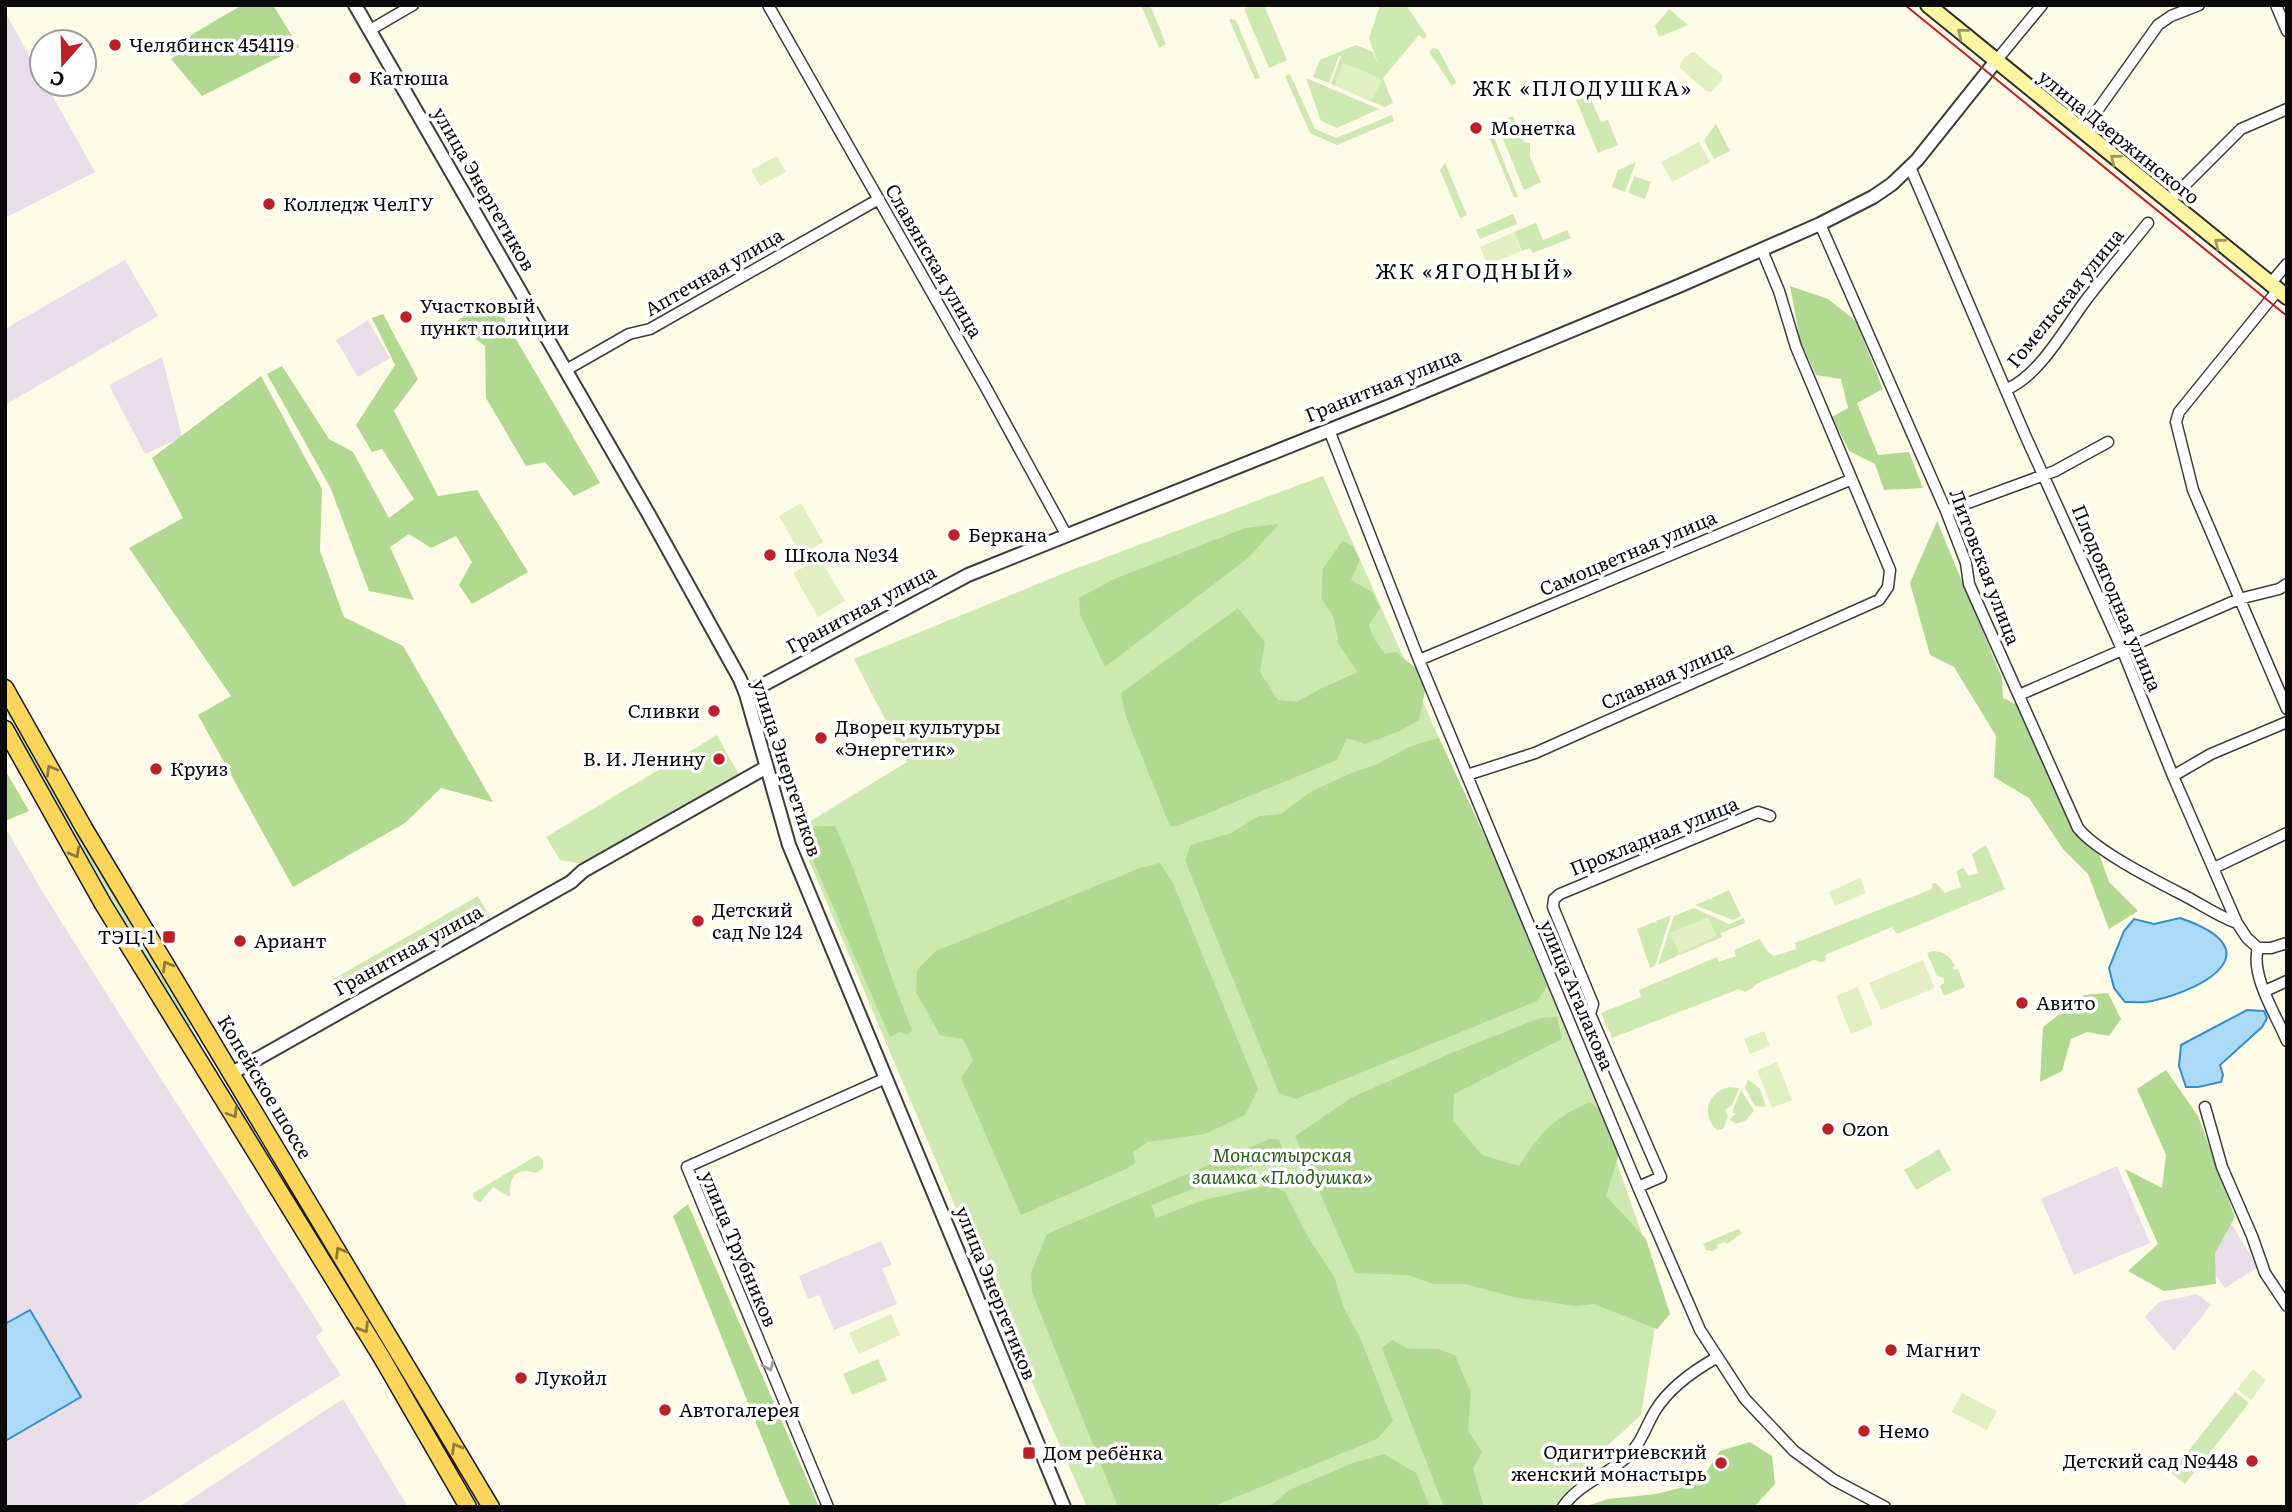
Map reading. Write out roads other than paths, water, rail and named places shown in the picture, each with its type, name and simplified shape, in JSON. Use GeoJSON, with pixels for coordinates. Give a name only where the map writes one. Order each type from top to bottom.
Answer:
{"type":"FeatureCollection","features":[{"type":"Feature","properties":{"kind":"main road","name":"улица Дзержинского"},"geometry":{"type":"LineString","coordinates":[[1928,5],[2278,291]]}},
{"type":"Feature","properties":{"kind":"main road","name":"Копейское шоссе"},"geometry":{"type":"LineString","coordinates":[[5,688],[84,828],[491,1507]]}},
{"type":"Feature","properties":{"kind":"main road"},"geometry":{"type":"LineString","coordinates":[[5,729],[103,904],[382,1358],[468,1507]]}},
{"type":"Feature","properties":{"kind":"main road","name":"Гранитная улица"},"geometry":{"type":"LineString","coordinates":[[214,1083],[232,1073]]}},
{"type":"Feature","properties":{"kind":"street","name":"улица Энергетиков"},"geometry":{"type":"LineString","coordinates":[[355,5],[654,524],[746,694],[789,845],[1064,1507]]}},
{"type":"Feature","properties":{"kind":"street"},"geometry":{"type":"LineString","coordinates":[[370,30],[414,5]]}},
{"type":"Feature","properties":{"kind":"street","name":"Славянская улица"},"geometry":{"type":"LineString","coordinates":[[768,5],[985,386],[1067,536]]}},
{"type":"Feature","properties":{"kind":"street"},"geometry":{"type":"LineString","coordinates":[[1996,61],[2042,5]]}},
{"type":"Feature","properties":{"kind":"street"},"geometry":{"type":"LineString","coordinates":[[2082,132],[2158,25],[2171,16],[2199,5]]}},
{"type":"Feature","properties":{"kind":"street"},"geometry":{"type":"LineString","coordinates":[[2276,5],[2287,31]]}},
{"type":"Feature","properties":{"kind":"street","name":"Гранитная улица"},"geometry":{"type":"LineString","coordinates":[[746,694],[968,575],[1329,430],[1762,250],[1874,197],[1910,167],[1996,61]]}},
{"type":"Feature","properties":{"kind":"street"},"geometry":{"type":"LineString","coordinates":[[2168,202],[2242,128],[2287,109]]}},
{"type":"Feature","properties":{"kind":"street","name":"Плодоягодная улица"},"geometry":{"type":"LineString","coordinates":[[1910,167],[2122,649],[2173,776],[2237,923],[2258,948]]}},
{"type":"Feature","properties":{"kind":"street","name":"Аптечная улица"},"geometry":{"type":"LineString","coordinates":[[566,370],[629,334],[650,329],[879,199]]}},
{"type":"Feature","properties":{"kind":"street","name":"Гомельская улица"},"geometry":{"type":"LineString","coordinates":[[2007,389],[2026,378],[2148,223]]}},
{"type":"Feature","properties":{"kind":"street","name":"Литовская улица"},"geometry":{"type":"LineString","coordinates":[[1820,224],[1946,511],[1966,563],[1969,584],[2078,828],[2085,836],[2154,879],[2219,916],[2237,923]]}},
{"type":"Feature","properties":{"kind":"street"},"geometry":{"type":"LineString","coordinates":[[1762,250],[1779,291],[1796,347],[1825,412],[1850,480]]}},
{"type":"Feature","properties":{"kind":"street"},"geometry":{"type":"LineString","coordinates":[[2287,264],[2278,291],[2179,412],[2177,432],[2193,490],[2287,709]]}},
{"type":"Feature","properties":{"kind":"street","name":"улица Агалакова"},"geometry":{"type":"LineString","coordinates":[[1329,430],[1419,660],[1691,1312],[1716,1358],[1745,1399],[1794,1451],[1835,1480],[1885,1507]]}},
{"type":"Feature","properties":{"kind":"street"},"geometry":{"type":"LineString","coordinates":[[1946,511],[2044,475],[2108,442]]}},
{"type":"Feature","properties":{"kind":"street","name":"Славная улица"},"geometry":{"type":"LineString","coordinates":[[1467,775],[1535,753],[1879,600],[1888,587],[1890,570],[1850,480]]}},
{"type":"Feature","properties":{"kind":"street","name":"Самоцветная улица"},"geometry":{"type":"LineString","coordinates":[[1419,660],[1850,480]]}},
{"type":"Feature","properties":{"kind":"street"},"geometry":{"type":"LineString","coordinates":[[2019,695],[2239,599],[2279,589],[2287,584]]}},
{"type":"Feature","properties":{"kind":"street"},"geometry":{"type":"LineString","coordinates":[[2173,776],[2211,754],[2287,722]]}},
{"type":"Feature","properties":{"kind":"street","name":"Гранитная улица"},"geometry":{"type":"LineString","coordinates":[[232,1073],[559,889],[594,865],[765,768]]}},
{"type":"Feature","properties":{"kind":"street","name":"Прохладная улица"},"geometry":{"type":"LineString","coordinates":[[1638,1187],[1661,1177],[1590,1014],[1592,1004],[1553,907],[1554,899],[1560,894],[1758,812],[1770,816]]}},
{"type":"Feature","properties":{"kind":"street"},"geometry":{"type":"LineString","coordinates":[[2214,868],[2287,833]]}},
{"type":"Feature","properties":{"kind":"street"},"geometry":{"type":"LineString","coordinates":[[2287,943],[2271,948],[2258,948],[2256,966],[2287,1041]]}},
{"type":"Feature","properties":{"kind":"street"},"geometry":{"type":"LineString","coordinates":[[2265,991],[2287,981]]}},
{"type":"Feature","properties":{"kind":"street","name":"улица Трубников"},"geometry":{"type":"LineString","coordinates":[[828,1507],[687,1167],[886,1078]]}},
{"type":"Feature","properties":{"kind":"street"},"geometry":{"type":"LineString","coordinates":[[2205,1107],[2222,1167],[2265,1273],[2287,1306]]}},
{"type":"Feature","properties":{"kind":"street"},"geometry":{"type":"LineString","coordinates":[[1563,1507],[1627,1457],[1637,1446],[1656,1409],[1667,1395],[1716,1358]]}},
{"type":"Feature","properties":{"kind":"water"},"geometry":{"type":"Polygon","coordinates":[[[2180,918],[2207,930],[2222,942],[2226,954],[2222,966],[2194,987],[2174,995],[2149,1002],[2125,1002],[2114,988],[2109,968],[2124,931],[2134,919],[2154,924],[2180,918]]]}},
{"type":"Feature","properties":{"kind":"water"},"geometry":{"type":"Polygon","coordinates":[[[2247,1010],[2264,1011],[2267,1018],[2262,1027],[2220,1065],[2223,1075],[2221,1082],[2186,1087],[2179,1066],[2181,1045],[2247,1010]]]}},
{"type":"Feature","properties":{"kind":"water"},"geometry":{"type":"Polygon","coordinates":[[[30,1310],[81,1397],[5,1441],[5,1324],[30,1310]]]}},
{"type":"Feature","properties":{"kind":"tram line"},"geometry":{"type":"LineString","coordinates":[[1905,5],[2287,316]]}},
{"type":"Feature","properties":{"kind":"place","name":"Челябинск 454119"},"geometry":{"type":"Point","coordinates":[115,45]}},
{"type":"Feature","properties":{"kind":"place","name":"Катюша"},"geometry":{"type":"Point","coordinates":[355,78]}},
{"type":"Feature","properties":{"kind":"place","name":"Монетка"},"geometry":{"type":"Point","coordinates":[1476,128]}},
{"type":"Feature","properties":{"kind":"place","name":"Колледж ЧелГУ"},"geometry":{"type":"Point","coordinates":[269,204]}},
{"type":"Feature","properties":{"kind":"place","name":"Участковый пункт полиции"},"geometry":{"type":"Point","coordinates":[406,317]}},
{"type":"Feature","properties":{"kind":"place","name":"Беркана"},"geometry":{"type":"Point","coordinates":[954,535]}},
{"type":"Feature","properties":{"kind":"place","name":"Школа №34"},"geometry":{"type":"Point","coordinates":[770,555]}},
{"type":"Feature","properties":{"kind":"place","name":"Сливки"},"geometry":{"type":"Point","coordinates":[714,711]}},
{"type":"Feature","properties":{"kind":"place","name":"Дворец культуры «Энергетик»"},"geometry":{"type":"Point","coordinates":[821,738]}},
{"type":"Feature","properties":{"kind":"place","name":"В. И. Ленину"},"geometry":{"type":"Point","coordinates":[719,759]}},
{"type":"Feature","properties":{"kind":"place","name":"Круиз"},"geometry":{"type":"Point","coordinates":[156,769]}},
{"type":"Feature","properties":{"kind":"place","name":"Детский сад № 124"},"geometry":{"type":"Point","coordinates":[698,921]}},
{"type":"Feature","properties":{"kind":"place","name":"ТЭЦ-1"},"geometry":{"type":"Point","coordinates":[169,937]}},
{"type":"Feature","properties":{"kind":"place","name":"Ариант"},"geometry":{"type":"Point","coordinates":[240,941]}},
{"type":"Feature","properties":{"kind":"place","name":"Авито"},"geometry":{"type":"Point","coordinates":[2022,1003]}},
{"type":"Feature","properties":{"kind":"place","name":"Ozon"},"geometry":{"type":"Point","coordinates":[1828,1129]}},
{"type":"Feature","properties":{"kind":"place","name":"Магнит"},"geometry":{"type":"Point","coordinates":[1891,1350]}},
{"type":"Feature","properties":{"kind":"place","name":"Лукойл"},"geometry":{"type":"Point","coordinates":[521,1378]}},
{"type":"Feature","properties":{"kind":"place","name":"Автогалерея"},"geometry":{"type":"Point","coordinates":[665,1410]}},
{"type":"Feature","properties":{"kind":"place","name":"Немо"},"geometry":{"type":"Point","coordinates":[1864,1431]}},
{"type":"Feature","properties":{"kind":"place","name":"Дом ребёнка"},"geometry":{"type":"Point","coordinates":[1029,1453]}},
{"type":"Feature","properties":{"kind":"place","name":"Детский сад №448"},"geometry":{"type":"Point","coordinates":[2252,1461]}},
{"type":"Feature","properties":{"kind":"place","name":"Одигитриевский женский монастырь"},"geometry":{"type":"Point","coordinates":[1721,1463]}},
{"type":"Feature","properties":{"kind":"district","name":"ЖК «ПЛОДУШКА»"},"geometry":{"type":"Point","coordinates":[1583,89]}},
{"type":"Feature","properties":{"kind":"district","name":"ЖК «ЯГОДНЫЙ»"},"geometry":{"type":"Point","coordinates":[1475,272]}},
{"type":"Feature","properties":{"kind":"park label","name":"Монастырская заимка «Плодушка»"},"geometry":{"type":"Point","coordinates":[1282,1166]}}]}
